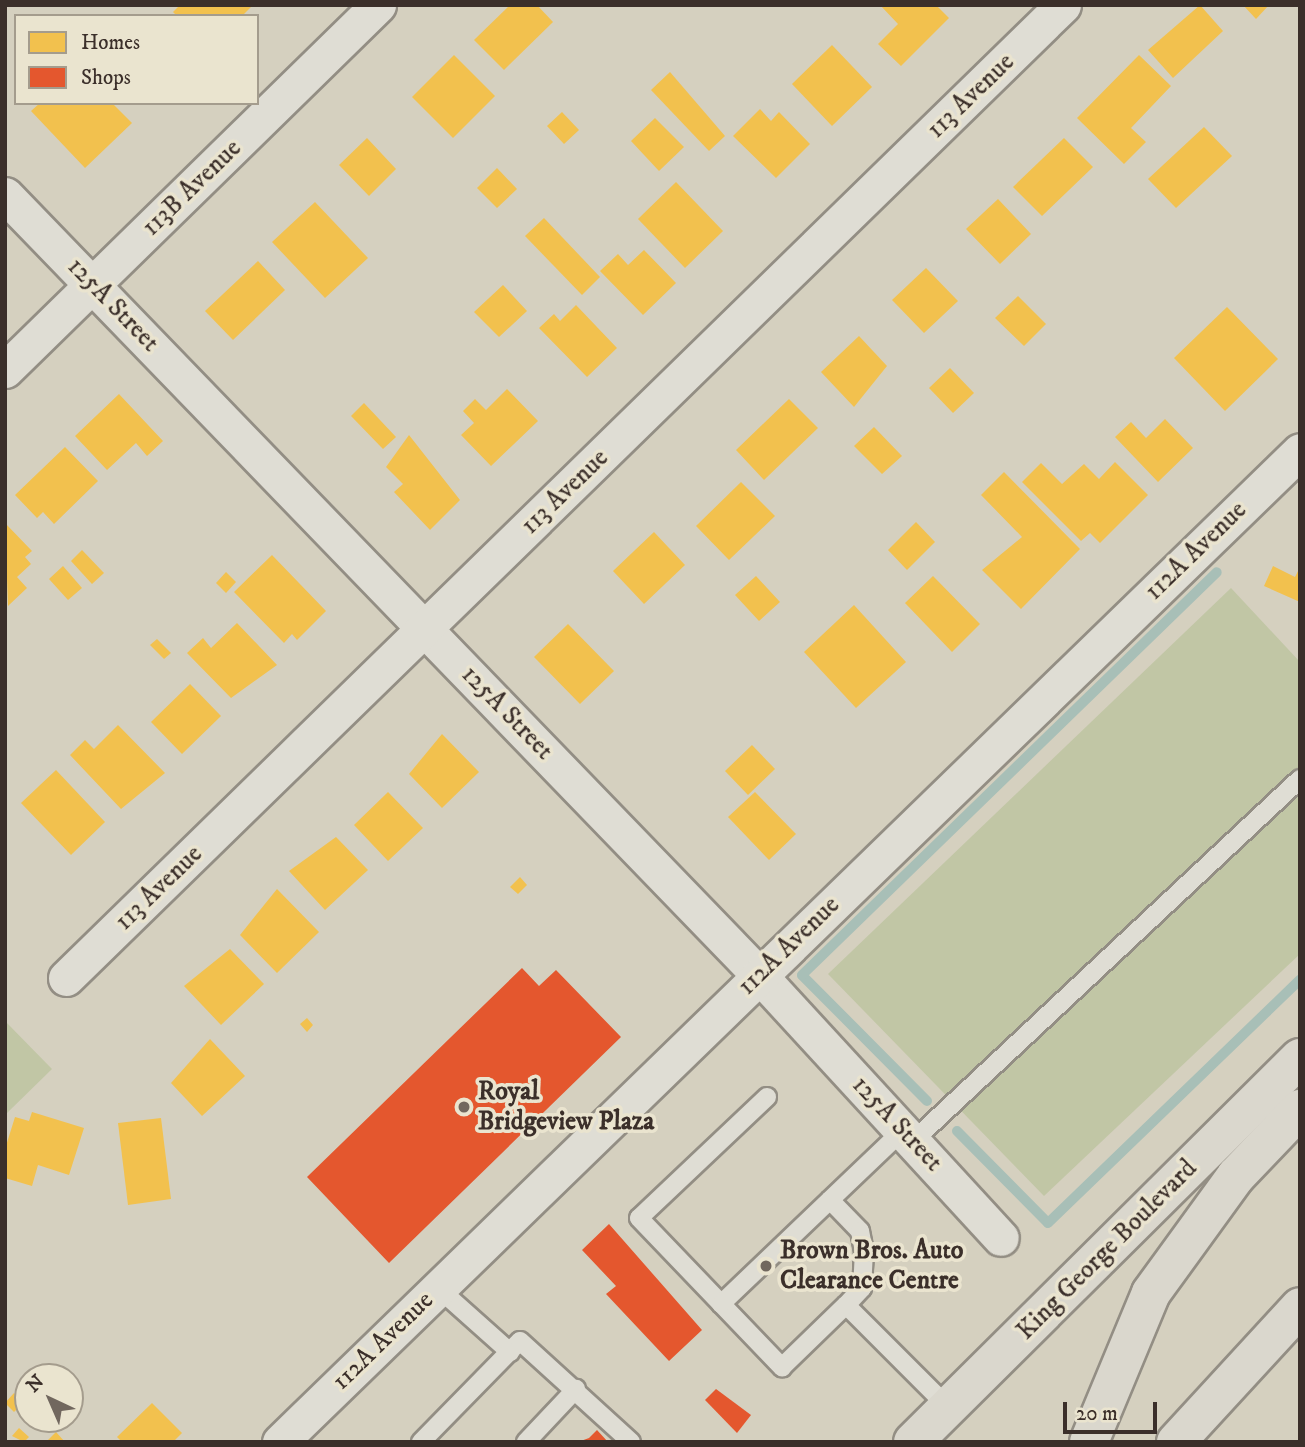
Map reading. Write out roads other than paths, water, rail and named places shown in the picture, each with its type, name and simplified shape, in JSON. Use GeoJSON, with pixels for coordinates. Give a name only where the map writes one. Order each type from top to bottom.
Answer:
{"type":"FeatureCollection","features":[{"type":"Feature","properties":{"kind":"main road","name":"King George Boulevard"},"geometry":{"type":"LineString","coordinates":[[913,1442],[1300,1058]]}},
{"type":"Feature","properties":{"kind":"main road"},"geometry":{"type":"LineString","coordinates":[[1089,1442],[1151,1293],[1236,1176],[1300,1109]]}},
{"type":"Feature","properties":{"kind":"main road"},"geometry":{"type":"LineString","coordinates":[[1176,1442],[1289,1319]]}},
{"type":"Feature","properties":{"kind":"street","name":"113B Avenue"},"geometry":{"type":"LineString","coordinates":[[5,370],[378,5]]}},
{"type":"Feature","properties":{"kind":"street","name":"113 Avenue"},"geometry":{"type":"LineString","coordinates":[[66,978],[1063,5]]}},
{"type":"Feature","properties":{"kind":"street","name":"125A Street"},"geometry":{"type":"LineString","coordinates":[[5,195],[759,975],[1001,1238]]}},
{"type":"Feature","properties":{"kind":"street","name":"112A Avenue"},"geometry":{"type":"LineString","coordinates":[[280,1442],[1300,452]]}},
{"type":"Feature","properties":{"kind":"lane"},"geometry":{"type":"LineString","coordinates":[[721,1304],[830,1200],[908,1135],[1300,779]]}},
{"type":"Feature","properties":{"kind":"lane"},"geometry":{"type":"LineString","coordinates":[[767,1097],[639,1218],[782,1367],[862,1288],[864,1251],[860,1231],[830,1200]]}},
{"type":"Feature","properties":{"kind":"lane"},"geometry":{"type":"LineString","coordinates":[[437,1287],[510,1352]]}},
{"type":"Feature","properties":{"kind":"lane"},"geometry":{"type":"LineString","coordinates":[[846,1305],[948,1407]]}},
{"type":"Feature","properties":{"kind":"lane"},"geometry":{"type":"LineString","coordinates":[[421,1442],[520,1341],[576,1389],[631,1442]]}},
{"type":"Feature","properties":{"kind":"lane"},"geometry":{"type":"LineString","coordinates":[[526,1442],[576,1389]]}},
{"type":"Feature","properties":{"kind":"waterway"},"geometry":{"type":"LineString","coordinates":[[927,1101],[802,975],[1217,572]]}},
{"type":"Feature","properties":{"kind":"waterway"},"geometry":{"type":"LineString","coordinates":[[957,1131],[1048,1223],[1300,980]]}},
{"type":"Feature","properties":{"kind":"place","name":"Royal Bridgeview Plaza"},"geometry":{"type":"Point","coordinates":[464,1107]}},
{"type":"Feature","properties":{"kind":"place","name":"Brown Bros. Auto Clearance Centre"},"geometry":{"type":"Point","coordinates":[766,1266]}}]}
